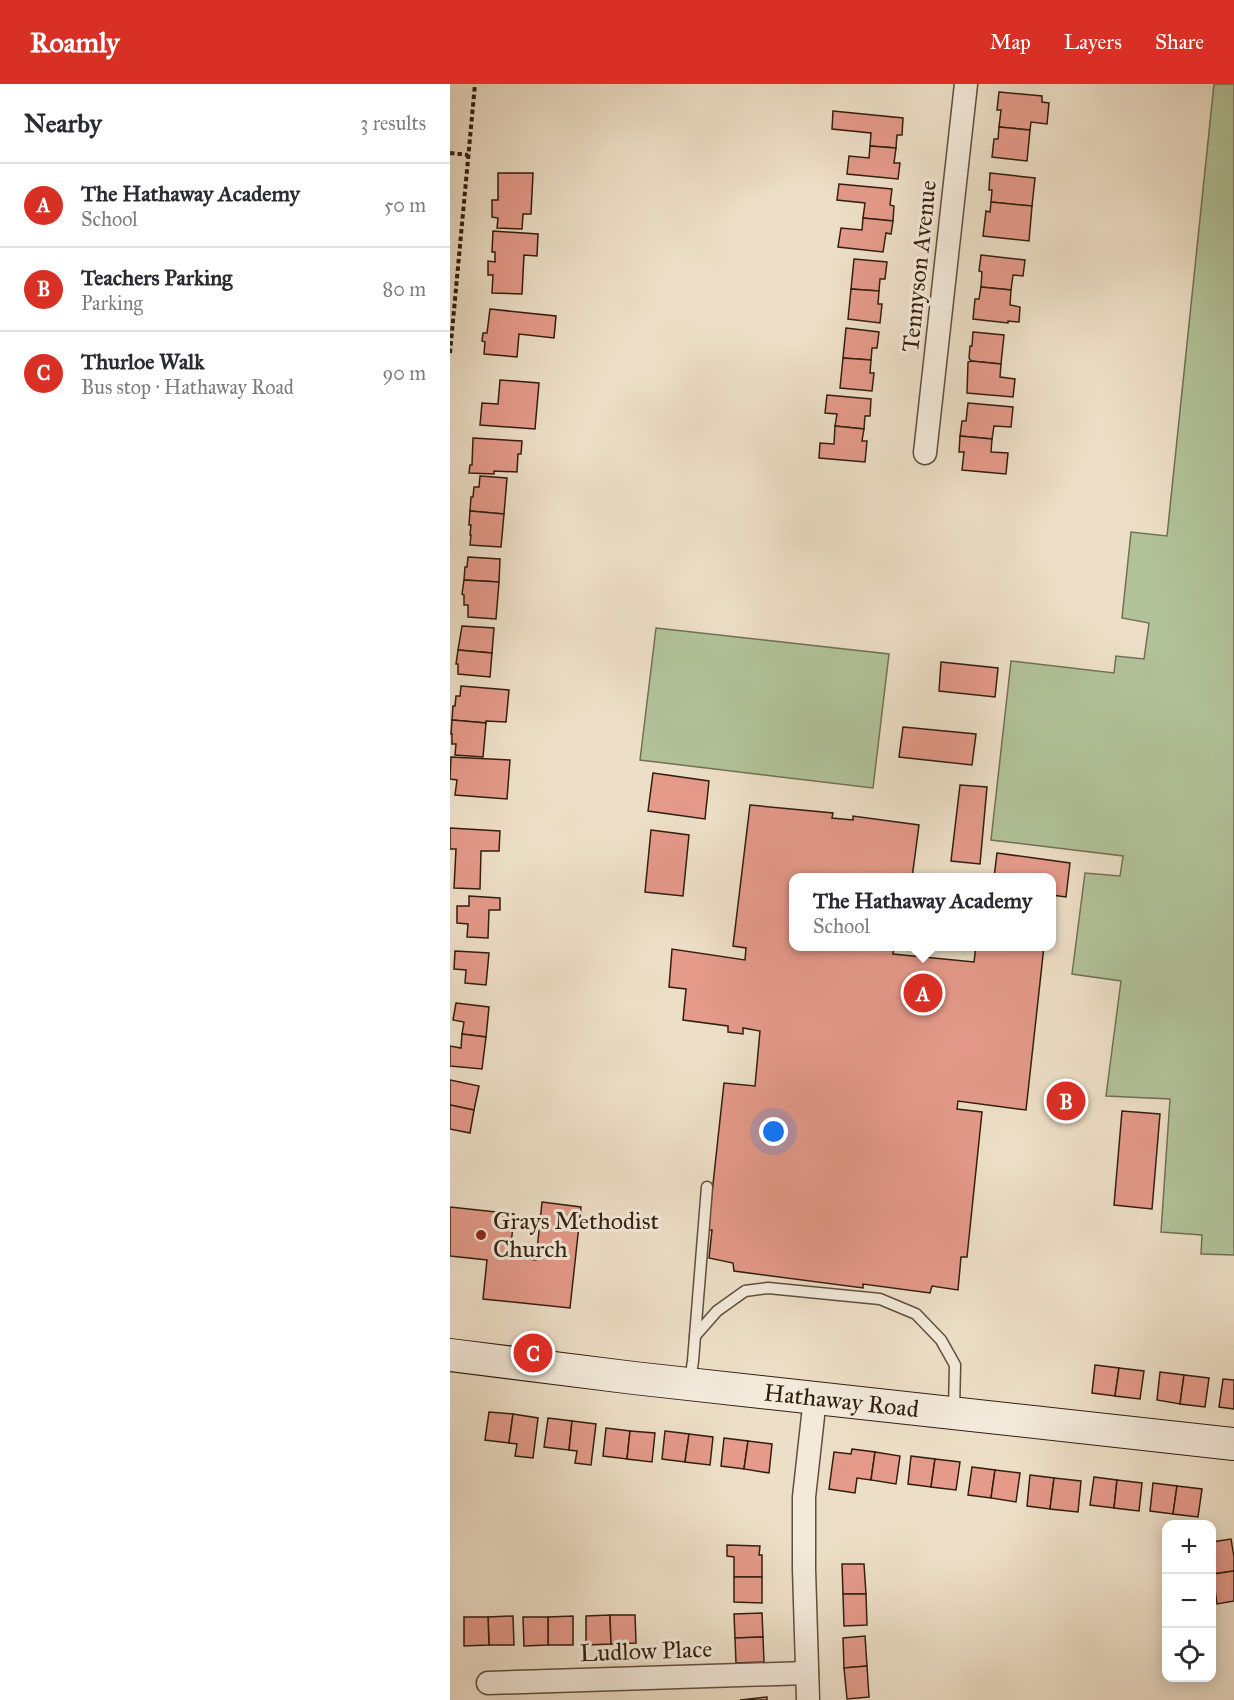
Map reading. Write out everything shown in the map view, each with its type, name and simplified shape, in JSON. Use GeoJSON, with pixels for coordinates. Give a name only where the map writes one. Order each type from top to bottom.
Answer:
{"type":"FeatureCollection","features":[{"type":"Feature","properties":{"kind":"street","name":"Tennyson Avenue"},"geometry":{"type":"LineString","coordinates":[[925,453],[966,84]]}},
{"type":"Feature","properties":{"kind":"street","name":"Hathaway Road"},"geometry":{"type":"LineString","coordinates":[[450,1355],[1234,1445]]}},
{"type":"Feature","properties":{"kind":"street"},"geometry":{"type":"LineString","coordinates":[[808,1700],[804,1497],[815,1398]]}},
{"type":"Feature","properties":{"kind":"street","name":"Ludlow Place"},"geometry":{"type":"LineString","coordinates":[[488,1683],[807,1673]]}},
{"type":"Feature","properties":{"kind":"lane"},"geometry":{"type":"LineString","coordinates":[[689,1384],[707,1187]]}},
{"type":"Feature","properties":{"kind":"lane"},"geometry":{"type":"LineString","coordinates":[[695,1336],[717,1311],[746,1291],[768,1288],[880,1299],[916,1314],[941,1340],[955,1365],[953,1413]]}},
{"type":"Feature","properties":{"kind":"path"},"geometry":{"type":"LineString","coordinates":[[450,353],[475,84]]}},
{"type":"Feature","properties":{"kind":"path"},"geometry":{"type":"LineString","coordinates":[[450,153],[468,155]]}},
{"type":"Feature","properties":{"kind":"green space"},"geometry":{"type":"Polygon","coordinates":[[[1214,84],[1234,84],[1234,1255],[1201,1254],[1202,1235],[1161,1232],[1170,1099],[1106,1096],[1121,981],[1072,974],[1085,873],[1120,876],[1123,856],[991,840],[1011,661],[1114,673],[1116,656],[1144,659],[1149,623],[1122,618],[1131,532],[1167,536],[1214,84]]]}},
{"type":"Feature","properties":{"kind":"green space"},"geometry":{"type":"Polygon","coordinates":[[[656,628],[889,654],[873,788],[640,760],[656,628]]]}},
{"type":"Feature","properties":{"kind":"building"},"geometry":{"type":"Polygon","coordinates":[[[999,92],[1042,96],[1042,102],[1049,103],[1047,124],[1031,122],[1030,130],[999,127],[1001,110],[997,110],[999,92]]]}},
{"type":"Feature","properties":{"kind":"building"},"geometry":{"type":"Polygon","coordinates":[[[833,111],[903,118],[902,135],[897,135],[896,148],[870,146],[871,133],[832,129],[833,111]]]}},
{"type":"Feature","properties":{"kind":"building"},"geometry":{"type":"Polygon","coordinates":[[[999,127],[1030,130],[1027,161],[992,157],[994,139],[998,139],[999,127]]]}},
{"type":"Feature","properties":{"kind":"building"},"geometry":{"type":"Polygon","coordinates":[[[870,146],[896,148],[894,163],[900,163],[898,179],[847,174],[849,156],[869,158],[870,146]]]}},
{"type":"Feature","properties":{"kind":"building"},"geometry":{"type":"Polygon","coordinates":[[[498,173],[533,173],[531,214],[523,214],[522,229],[497,228],[498,218],[492,217],[492,200],[498,200],[498,173]]]}},
{"type":"Feature","properties":{"kind":"building"},"geometry":{"type":"Polygon","coordinates":[[[990,173],[1035,178],[1032,206],[991,202],[990,173]]]}},
{"type":"Feature","properties":{"kind":"building"},"geometry":{"type":"Polygon","coordinates":[[[839,184],[892,189],[890,205],[894,206],[893,221],[863,218],[865,203],[837,200],[839,184]]]}},
{"type":"Feature","properties":{"kind":"building"},"geometry":{"type":"Polygon","coordinates":[[[991,202],[1032,206],[1029,241],[983,236],[986,211],[990,212],[991,202]]]}},
{"type":"Feature","properties":{"kind":"building"},"geometry":{"type":"Polygon","coordinates":[[[863,218],[893,221],[891,234],[886,233],[883,252],[838,247],[841,228],[862,230],[863,218]]]}},
{"type":"Feature","properties":{"kind":"building"},"geometry":{"type":"Polygon","coordinates":[[[493,231],[538,234],[537,256],[524,255],[522,294],[492,293],[493,275],[488,275],[488,261],[495,262],[495,252],[492,252],[493,231]]]}},
{"type":"Feature","properties":{"kind":"building"},"geometry":{"type":"Polygon","coordinates":[[[981,255],[1025,260],[1023,276],[1013,275],[1011,290],[981,287],[982,272],[979,271],[981,255]]]}},
{"type":"Feature","properties":{"kind":"building"},"geometry":{"type":"Polygon","coordinates":[[[854,259],[887,262],[885,279],[880,279],[879,291],[851,289],[854,259]]]}},
{"type":"Feature","properties":{"kind":"building"},"geometry":{"type":"Polygon","coordinates":[[[981,287],[1011,290],[1010,305],[1020,307],[1019,322],[973,319],[975,299],[979,299],[981,287]]]}},
{"type":"Feature","properties":{"kind":"building"},"geometry":{"type":"Polygon","coordinates":[[[851,289],[879,291],[878,304],[882,304],[880,323],[848,319],[851,289]]]}},
{"type":"Feature","properties":{"kind":"building"},"geometry":{"type":"Polygon","coordinates":[[[490,309],[556,316],[554,338],[519,334],[517,357],[484,354],[483,333],[487,333],[490,309]]]}},
{"type":"Feature","properties":{"kind":"building"},"geometry":{"type":"Polygon","coordinates":[[[846,328],[879,332],[877,348],[872,348],[871,360],[843,358],[846,328]]]}},
{"type":"Feature","properties":{"kind":"building"},"geometry":{"type":"Polygon","coordinates":[[[973,332],[1004,335],[1001,364],[971,361],[969,358],[973,332]]]}},
{"type":"Feature","properties":{"kind":"building"},"geometry":{"type":"Polygon","coordinates":[[[843,358],[871,360],[870,373],[874,373],[872,391],[840,388],[843,358]]]}},
{"type":"Feature","properties":{"kind":"building"},"geometry":{"type":"Polygon","coordinates":[[[968,362],[1001,364],[1000,377],[1015,379],[1013,397],[967,393],[968,362]]]}},
{"type":"Feature","properties":{"kind":"building"},"geometry":{"type":"Polygon","coordinates":[[[500,380],[539,383],[535,429],[480,425],[482,403],[498,404],[500,380]]]}},
{"type":"Feature","properties":{"kind":"building"},"geometry":{"type":"Polygon","coordinates":[[[827,395],[871,399],[870,416],[865,416],[864,429],[835,426],[837,414],[825,413],[827,395]]]}},
{"type":"Feature","properties":{"kind":"building"},"geometry":{"type":"Polygon","coordinates":[[[968,403],[1013,407],[1011,427],[994,426],[992,439],[960,436],[962,421],[966,421],[968,403]]]}},
{"type":"Feature","properties":{"kind":"building"},"geometry":{"type":"Polygon","coordinates":[[[835,426],[864,429],[862,441],[867,441],[865,462],[819,458],[820,443],[834,444],[835,426]]]}},
{"type":"Feature","properties":{"kind":"building"},"geometry":{"type":"Polygon","coordinates":[[[960,436],[992,439],[991,452],[1008,453],[1006,474],[962,470],[964,452],[959,452],[960,436]]]}},
{"type":"Feature","properties":{"kind":"building"},"geometry":{"type":"Polygon","coordinates":[[[473,438],[522,441],[521,454],[518,454],[517,472],[469,473],[470,465],[472,465],[473,438]]]}},
{"type":"Feature","properties":{"kind":"building"},"geometry":{"type":"Polygon","coordinates":[[[480,476],[507,478],[504,514],[470,511],[471,497],[473,497],[474,487],[479,487],[480,476]]]}},
{"type":"Feature","properties":{"kind":"building"},"geometry":{"type":"Polygon","coordinates":[[[470,511],[504,514],[501,547],[470,545],[470,511]]]}},
{"type":"Feature","properties":{"kind":"building"},"geometry":{"type":"Polygon","coordinates":[[[468,557],[500,559],[499,582],[464,580],[468,557]]]}},
{"type":"Feature","properties":{"kind":"building"},"geometry":{"type":"Polygon","coordinates":[[[464,580],[499,582],[496,619],[468,617],[468,605],[464,605],[462,594],[464,580]]]}},
{"type":"Feature","properties":{"kind":"building"},"geometry":{"type":"Polygon","coordinates":[[[462,626],[494,628],[492,653],[458,650],[462,626]]]}},
{"type":"Feature","properties":{"kind":"building"},"geometry":{"type":"Polygon","coordinates":[[[458,650],[492,653],[490,677],[458,674],[458,664],[456,664],[458,650]]]}},
{"type":"Feature","properties":{"kind":"building"},"geometry":{"type":"Polygon","coordinates":[[[941,662],[998,668],[995,697],[939,691],[941,662]]]}},
{"type":"Feature","properties":{"kind":"building"},"geometry":{"type":"Polygon","coordinates":[[[461,686],[509,690],[506,722],[452,720],[453,706],[455,706],[456,696],[460,696],[461,686]]]}},
{"type":"Feature","properties":{"kind":"building"},"geometry":{"type":"Polygon","coordinates":[[[452,720],[486,723],[483,757],[455,755],[456,744],[452,744],[451,734],[452,720]]]}},
{"type":"Feature","properties":{"kind":"building"},"geometry":{"type":"Polygon","coordinates":[[[903,727],[976,734],[972,765],[899,757],[903,727]]]}},
{"type":"Feature","properties":{"kind":"building"},"geometry":{"type":"Polygon","coordinates":[[[451,757],[510,760],[507,799],[455,795],[457,780],[450,779],[451,757]]]}},
{"type":"Feature","properties":{"kind":"building"},"geometry":{"type":"Polygon","coordinates":[[[653,773],[709,781],[705,819],[648,811],[653,773]]]}},
{"type":"Feature","properties":{"kind":"building"},"geometry":{"type":"Polygon","coordinates":[[[960,785],[987,787],[980,864],[951,861],[960,785]]]}},
{"type":"Feature","properties":{"kind":"building"},"geometry":{"type":"Polygon","coordinates":[[[750,805],[833,813],[832,818],[853,820],[853,816],[919,825],[913,873],[789,873],[789,951],[894,951],[893,954],[974,962],[975,951],[1043,951],[1026,1110],[958,1101],[957,1109],[982,1112],[967,1257],[961,1257],[958,1290],[932,1286],[930,1293],[863,1284],[863,1288],[734,1271],[733,1263],[709,1258],[712,1230],[708,1230],[724,1083],[755,1086],[760,1031],[743,1028],[743,1034],[728,1032],[728,1026],[683,1020],[686,989],[669,987],[672,949],[745,960],[746,948],[733,946],[750,805]]]}},
{"type":"Feature","properties":{"kind":"building"},"geometry":{"type":"Polygon","coordinates":[[[450,828],[500,831],[499,851],[481,851],[480,889],[454,888],[456,849],[450,849],[450,828]]]}},
{"type":"Feature","properties":{"kind":"building"},"geometry":{"type":"Polygon","coordinates":[[[651,830],[689,835],[683,896],[645,892],[651,830]]]}},
{"type":"Feature","properties":{"kind":"building"},"geometry":{"type":"Polygon","coordinates":[[[997,853],[1070,863],[1066,897],[1056,896],[1056,873],[995,873],[997,853]]]}},
{"type":"Feature","properties":{"kind":"building"},"geometry":{"type":"Polygon","coordinates":[[[469,896],[500,898],[500,910],[489,910],[488,938],[467,937],[468,924],[457,923],[457,906],[469,906],[469,896]]]}},
{"type":"Feature","properties":{"kind":"building"},"geometry":{"type":"Polygon","coordinates":[[[455,951],[489,953],[486,985],[465,983],[466,970],[454,969],[455,951]]]}},
{"type":"Feature","properties":{"kind":"building"},"geometry":{"type":"Polygon","coordinates":[[[456,1003],[489,1007],[486,1037],[462,1034],[464,1022],[453,1020],[456,1003]]]}},
{"type":"Feature","properties":{"kind":"building"},"geometry":{"type":"Polygon","coordinates":[[[462,1034],[486,1037],[482,1069],[450,1066],[450,1046],[461,1048],[462,1034]]]}},
{"type":"Feature","properties":{"kind":"building"},"geometry":{"type":"Polygon","coordinates":[[[450,1080],[479,1086],[474,1110],[450,1105],[450,1080]]]}},
{"type":"Feature","properties":{"kind":"building"},"geometry":{"type":"Polygon","coordinates":[[[450,1105],[474,1110],[470,1133],[450,1129],[450,1105]]]}},
{"type":"Feature","properties":{"kind":"building"},"geometry":{"type":"Polygon","coordinates":[[[1122,1111],[1160,1114],[1152,1209],[1114,1205],[1122,1111]]]}},
{"type":"Feature","properties":{"kind":"building","name":"Grays Methodist Church"},"geometry":{"type":"Polygon","coordinates":[[[542,1202],[581,1207],[570,1308],[483,1299],[487,1260],[450,1256],[450,1207],[514,1214],[510,1257],[536,1260],[542,1202]]]}},
{"type":"Feature","properties":{"kind":"building"},"geometry":{"type":"Polygon","coordinates":[[[1095,1365],[1119,1368],[1115,1396],[1092,1393],[1095,1365]]]}},
{"type":"Feature","properties":{"kind":"building"},"geometry":{"type":"Polygon","coordinates":[[[1119,1368],[1144,1371],[1140,1399],[1115,1396],[1119,1368]]]}},
{"type":"Feature","properties":{"kind":"building"},"geometry":{"type":"Polygon","coordinates":[[[1160,1372],[1184,1375],[1180,1404],[1157,1400],[1160,1372]]]}},
{"type":"Feature","properties":{"kind":"building"},"geometry":{"type":"Polygon","coordinates":[[[1184,1375],[1209,1378],[1205,1407],[1180,1404],[1184,1375]]]}},
{"type":"Feature","properties":{"kind":"building"},"geometry":{"type":"Polygon","coordinates":[[[1223,1379],[1234,1380],[1234,1409],[1219,1407],[1223,1379]]]}},
{"type":"Feature","properties":{"kind":"building"},"geometry":{"type":"Polygon","coordinates":[[[489,1412],[513,1414],[509,1443],[485,1440],[489,1412]]]}},
{"type":"Feature","properties":{"kind":"building"},"geometry":{"type":"Polygon","coordinates":[[[513,1414],[538,1418],[533,1458],[515,1456],[517,1444],[509,1443],[513,1414]]]}},
{"type":"Feature","properties":{"kind":"building"},"geometry":{"type":"Polygon","coordinates":[[[548,1418],[572,1421],[569,1450],[544,1447],[548,1418]]]}},
{"type":"Feature","properties":{"kind":"building"},"geometry":{"type":"Polygon","coordinates":[[[572,1421],[596,1424],[591,1465],[575,1463],[577,1451],[569,1450],[572,1421]]]}},
{"type":"Feature","properties":{"kind":"building"},"geometry":{"type":"Polygon","coordinates":[[[606,1428],[630,1431],[627,1459],[603,1456],[606,1428]]]}},
{"type":"Feature","properties":{"kind":"building"},"geometry":{"type":"Polygon","coordinates":[[[630,1431],[655,1433],[652,1462],[627,1459],[630,1431]]]}},
{"type":"Feature","properties":{"kind":"building"},"geometry":{"type":"Polygon","coordinates":[[[665,1431],[689,1434],[685,1462],[662,1459],[665,1431]]]}},
{"type":"Feature","properties":{"kind":"building"},"geometry":{"type":"Polygon","coordinates":[[[689,1434],[713,1437],[710,1465],[685,1462],[689,1434]]]}},
{"type":"Feature","properties":{"kind":"building"},"geometry":{"type":"Polygon","coordinates":[[[724,1438],[748,1441],[744,1469],[721,1466],[724,1438]]]}},
{"type":"Feature","properties":{"kind":"building"},"geometry":{"type":"Polygon","coordinates":[[[748,1441],[772,1444],[769,1473],[744,1469],[748,1441]]]}},
{"type":"Feature","properties":{"kind":"building"},"geometry":{"type":"Polygon","coordinates":[[[852,1449],[875,1452],[871,1480],[857,1478],[855,1493],[829,1489],[834,1452],[851,1454],[852,1449]]]}},
{"type":"Feature","properties":{"kind":"building"},"geometry":{"type":"Polygon","coordinates":[[[875,1452],[900,1456],[896,1484],[871,1480],[875,1452]]]}},
{"type":"Feature","properties":{"kind":"building"},"geometry":{"type":"Polygon","coordinates":[[[911,1456],[935,1459],[931,1487],[908,1484],[911,1456]]]}},
{"type":"Feature","properties":{"kind":"building"},"geometry":{"type":"Polygon","coordinates":[[[935,1459],[960,1462],[956,1490],[931,1487],[935,1459]]]}},
{"type":"Feature","properties":{"kind":"building"},"geometry":{"type":"Polygon","coordinates":[[[972,1467],[995,1470],[991,1498],[968,1495],[972,1467]]]}},
{"type":"Feature","properties":{"kind":"building"},"geometry":{"type":"Polygon","coordinates":[[[995,1470],[1020,1473],[1016,1502],[991,1498],[995,1470]]]}},
{"type":"Feature","properties":{"kind":"building"},"geometry":{"type":"Polygon","coordinates":[[[1030,1475],[1054,1478],[1050,1509],[1027,1506],[1030,1475]]]}},
{"type":"Feature","properties":{"kind":"building"},"geometry":{"type":"Polygon","coordinates":[[[1094,1477],[1117,1480],[1114,1508],[1090,1505],[1094,1477]]]}},
{"type":"Feature","properties":{"kind":"building"},"geometry":{"type":"Polygon","coordinates":[[[1054,1478],[1081,1481],[1078,1512],[1050,1509],[1054,1478]]]}},
{"type":"Feature","properties":{"kind":"building"},"geometry":{"type":"Polygon","coordinates":[[[1117,1480],[1142,1483],[1139,1511],[1114,1508],[1117,1480]]]}},
{"type":"Feature","properties":{"kind":"building"},"geometry":{"type":"Polygon","coordinates":[[[1153,1483],[1177,1486],[1173,1514],[1150,1511],[1153,1483]]]}},
{"type":"Feature","properties":{"kind":"building"},"geometry":{"type":"Polygon","coordinates":[[[1177,1486],[1202,1489],[1198,1517],[1173,1514],[1177,1486]]]}},
{"type":"Feature","properties":{"kind":"building"},"geometry":{"type":"Polygon","coordinates":[[[1231,1539],[1234,1571],[1216,1574],[1216,1541],[1231,1539]]]}},
{"type":"Feature","properties":{"kind":"building"},"geometry":{"type":"Polygon","coordinates":[[[727,1545],[760,1546],[762,1577],[734,1577],[734,1557],[727,1556],[727,1545]]]}},
{"type":"Feature","properties":{"kind":"building"},"geometry":{"type":"Polygon","coordinates":[[[842,1564],[864,1564],[866,1594],[843,1594],[842,1564]]]}},
{"type":"Feature","properties":{"kind":"building"},"geometry":{"type":"Polygon","coordinates":[[[1234,1571],[1234,1601],[1217,1604],[1216,1574],[1234,1571]]]}},
{"type":"Feature","properties":{"kind":"building"},"geometry":{"type":"Polygon","coordinates":[[[734,1577],[762,1577],[762,1603],[734,1602],[734,1577]]]}},
{"type":"Feature","properties":{"kind":"building"},"geometry":{"type":"Polygon","coordinates":[[[843,1594],[866,1594],[867,1625],[844,1626],[843,1594]]]}},
{"type":"Feature","properties":{"kind":"building"},"geometry":{"type":"Polygon","coordinates":[[[762,1613],[763,1637],[735,1638],[734,1614],[762,1613]]]}},
{"type":"Feature","properties":{"kind":"building"},"geometry":{"type":"Polygon","coordinates":[[[610,1615],[611,1644],[586,1645],[586,1616],[610,1615]]]}},
{"type":"Feature","properties":{"kind":"building"},"geometry":{"type":"Polygon","coordinates":[[[610,1615],[635,1615],[636,1643],[611,1644],[610,1615]]]}},
{"type":"Feature","properties":{"kind":"building"},"geometry":{"type":"Polygon","coordinates":[[[513,1616],[514,1645],[489,1645],[488,1617],[513,1616]]]}},
{"type":"Feature","properties":{"kind":"building"},"geometry":{"type":"Polygon","coordinates":[[[573,1616],[573,1645],[548,1645],[548,1617],[573,1616]]]}},
{"type":"Feature","properties":{"kind":"building"},"geometry":{"type":"Polygon","coordinates":[[[464,1617],[488,1617],[489,1645],[464,1646],[464,1617]]]}},
{"type":"Feature","properties":{"kind":"building"},"geometry":{"type":"Polygon","coordinates":[[[523,1617],[548,1617],[548,1645],[524,1646],[523,1617]]]}},
{"type":"Feature","properties":{"kind":"building"},"geometry":{"type":"Polygon","coordinates":[[[865,1636],[867,1666],[844,1668],[843,1638],[865,1636]]]}},
{"type":"Feature","properties":{"kind":"building"},"geometry":{"type":"Polygon","coordinates":[[[763,1637],[764,1662],[736,1663],[735,1638],[763,1637]]]}},
{"type":"Feature","properties":{"kind":"building"},"geometry":{"type":"Polygon","coordinates":[[[867,1666],[869,1697],[847,1699],[844,1668],[867,1666]]]}},
{"type":"Feature","properties":{"kind":"building"},"geometry":{"type":"Polygon","coordinates":[[[767,1697],[767,1700],[740,1700],[767,1697]]]}},
{"type":"Feature","properties":{"kind":"place","name":"The Hathaway Academy"},"geometry":{"type":"Point","coordinates":[923,993]}},
{"type":"Feature","properties":{"kind":"place","name":"Teachers Parking"},"geometry":{"type":"Point","coordinates":[1066,1101]}},
{"type":"Feature","properties":{"kind":"place","name":"Grays Methodist Church"},"geometry":{"type":"Point","coordinates":[481,1235]}},
{"type":"Feature","properties":{"kind":"place","name":"Thurloe Walk"},"geometry":{"type":"Point","coordinates":[533,1353]}}]}
